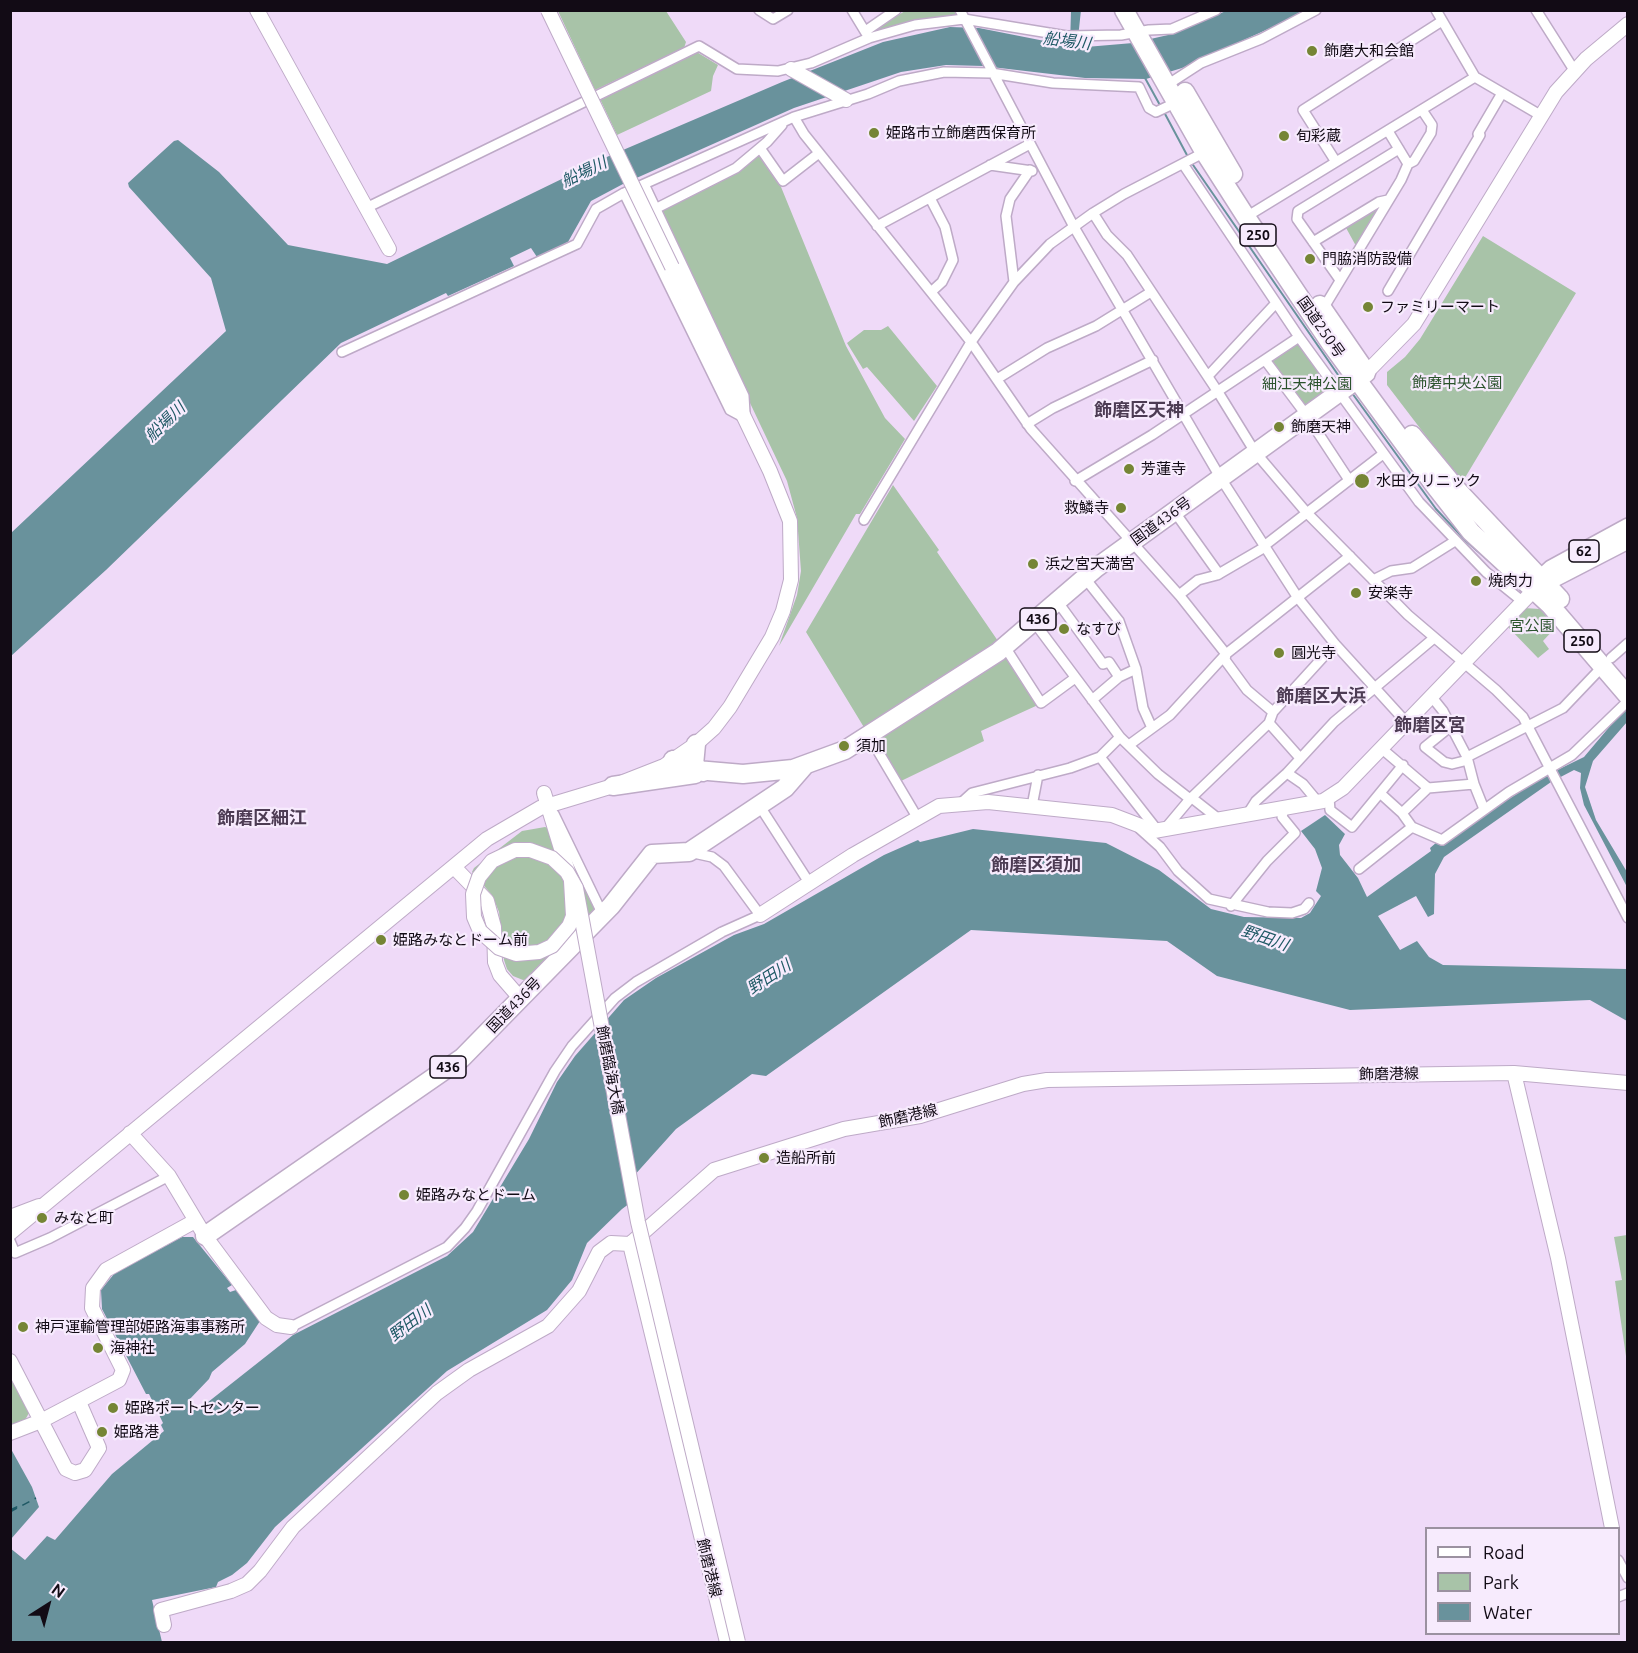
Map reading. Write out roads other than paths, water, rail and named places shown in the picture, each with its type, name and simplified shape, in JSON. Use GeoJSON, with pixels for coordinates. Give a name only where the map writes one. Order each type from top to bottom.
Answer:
{"type":"FeatureCollection","features":[{"type":"Feature","properties":{"kind":"highway","name":"国道250号"},"geometry":{"type":"LineString","coordinates":[[1124,10],[1143,31],[1173,82],[1205,152]]}},
{"type":"Feature","properties":{"kind":"highway","name":"国道250号"},"geometry":{"type":"LineString","coordinates":[[1137,10],[1143,31]]}},
{"type":"Feature","properties":{"kind":"highway","name":"国道250号"},"geometry":{"type":"LineString","coordinates":[[1173,82],[1172,104],[1205,152],[1323,309],[1351,384]]}},
{"type":"Feature","properties":{"kind":"highway","name":"国道250号"},"geometry":{"type":"LineString","coordinates":[[1251,214],[1351,384],[1415,439],[1536,588],[1607,662],[1628,678]]}},
{"type":"Feature","properties":{"kind":"highway","name":"国道436号"},"geometry":{"type":"LineString","coordinates":[[673,760],[686,769],[703,772],[755,774],[805,765],[836,755],[1005,647],[1083,577],[1351,384]]}},
{"type":"Feature","properties":{"kind":"highway","name":"国道250号"},"geometry":{"type":"LineString","coordinates":[[1607,662],[1628,696]]}},
{"type":"Feature","properties":{"kind":"highway"},"geometry":{"type":"LineString","coordinates":[[696,744],[694,765],[703,772]]}},
{"type":"Feature","properties":{"kind":"highway"},"geometry":{"type":"LineString","coordinates":[[689,852],[785,788],[805,765]]}},
{"type":"Feature","properties":{"kind":"highway"},"geometry":{"type":"LineString","coordinates":[[613,786],[703,772]]}},
{"type":"Feature","properties":{"kind":"highway","name":"国道436号"},"geometry":{"type":"LineString","coordinates":[[200,1229],[462,1058],[603,915],[652,854],[689,852]]}},
{"type":"Feature","properties":{"kind":"main road","name":"62"},"geometry":{"type":"LineString","coordinates":[[1536,588],[1551,568],[1628,526]]}},
{"type":"Feature","properties":{"kind":"main road","name":"62"},"geometry":{"type":"LineString","coordinates":[[1536,588],[1628,541]]}},
{"type":"Feature","properties":{"kind":"street"},"geometry":{"type":"LineString","coordinates":[[257,10],[389,249]]}},
{"type":"Feature","properties":{"kind":"street"},"geometry":{"type":"LineString","coordinates":[[10,1233],[502,829],[546,799],[613,786],[673,760],[696,744],[714,728],[729,707],[772,637],[783,611],[791,580],[790,521],[745,418],[548,10]]}},
{"type":"Feature","properties":{"kind":"street"},"geometry":{"type":"LineString","coordinates":[[759,10],[773,19],[788,10]]}},
{"type":"Feature","properties":{"kind":"street"},"geometry":{"type":"LineString","coordinates":[[852,10],[868,34]]}},
{"type":"Feature","properties":{"kind":"street"},"geometry":{"type":"LineString","coordinates":[[868,34],[896,10]]}},
{"type":"Feature","properties":{"kind":"street"},"geometry":{"type":"LineString","coordinates":[[366,208],[699,46],[737,69],[778,71],[791,69],[868,34],[962,15],[1081,37],[1172,29],[1216,10]]}},
{"type":"Feature","properties":{"kind":"street"},"geometry":{"type":"LineString","coordinates":[[1173,82],[1201,63],[1261,39],[1316,10]]}},
{"type":"Feature","properties":{"kind":"street"},"geometry":{"type":"LineString","coordinates":[[1436,10],[1475,77],[1540,115]]}},
{"type":"Feature","properties":{"kind":"street"},"geometry":{"type":"LineString","coordinates":[[1536,10],[1574,70]]}},
{"type":"Feature","properties":{"kind":"street"},"geometry":{"type":"LineString","coordinates":[[962,15],[1074,227],[1220,477],[1298,598],[1373,688],[1406,722]]}},
{"type":"Feature","properties":{"kind":"street"},"geometry":{"type":"LineString","coordinates":[[1336,162],[1303,110],[1442,21]]}},
{"type":"Feature","properties":{"kind":"street"},"geometry":{"type":"LineString","coordinates":[[1351,384],[1414,324],[1540,115],[1574,70],[1608,38],[1628,24]]}},
{"type":"Feature","properties":{"kind":"street"},"geometry":{"type":"LineString","coordinates":[[791,69],[846,100]]}},
{"type":"Feature","properties":{"kind":"street"},"geometry":{"type":"LineString","coordinates":[[342,352],[577,244],[596,209],[624,193],[794,117],[899,81],[930,74],[959,71],[991,73],[1072,85],[1139,87],[1149,108],[1156,112],[1172,104]]}},
{"type":"Feature","properties":{"kind":"street"},"geometry":{"type":"LineString","coordinates":[[1251,214],[1475,77]]}},
{"type":"Feature","properties":{"kind":"street"},"geometry":{"type":"LineString","coordinates":[[1388,291],[1480,135],[1478,134],[1502,93]]}},
{"type":"Feature","properties":{"kind":"street"},"geometry":{"type":"LineString","coordinates":[[1323,309],[1408,164],[1414,161],[1431,133],[1432,124],[1422,110]]}},
{"type":"Feature","properties":{"kind":"street"},"geometry":{"type":"LineString","coordinates":[[794,117],[804,134],[971,342],[1028,424],[1075,481],[1179,595],[1226,654],[1225,660],[1247,690],[1273,712]]}},
{"type":"Feature","properties":{"kind":"street"},"geometry":{"type":"LineString","coordinates":[[655,209],[711,183],[760,148],[783,123]]}},
{"type":"Feature","properties":{"kind":"street"},"geometry":{"type":"LineString","coordinates":[[1388,131],[1408,164]]}},
{"type":"Feature","properties":{"kind":"street"},"geometry":{"type":"LineString","coordinates":[[877,226],[1030,144]]}},
{"type":"Feature","properties":{"kind":"street"},"geometry":{"type":"LineString","coordinates":[[760,148],[783,181],[819,153]]}},
{"type":"Feature","properties":{"kind":"street"},"geometry":{"type":"LineString","coordinates":[[1340,280],[1297,219],[1298,211],[1399,149]]}},
{"type":"Feature","properties":{"kind":"street"},"geometry":{"type":"LineString","coordinates":[[864,520],[971,342],[1014,282],[1050,244],[1093,213],[1124,194],[1205,152]]}},
{"type":"Feature","properties":{"kind":"street"},"geometry":{"type":"LineString","coordinates":[[130,1133],[169,1176],[200,1229],[266,1318],[277,1325],[291,1327],[447,1247],[477,1211],[555,1071],[572,1046],[615,998],[636,982],[722,932],[760,915],[917,817],[939,806],[961,802],[1032,806],[1112,815],[1136,825],[1161,831],[1323,800],[1343,788],[1536,588],[1486,572],[1419,502],[1383,454],[1351,384],[1299,337],[1185,163]]}},
{"type":"Feature","properties":{"kind":"street"},"geometry":{"type":"LineString","coordinates":[[990,165],[1044,172]]}},
{"type":"Feature","properties":{"kind":"street"},"geometry":{"type":"LineString","coordinates":[[1014,282],[1006,216],[1010,199],[1030,170]]}},
{"type":"Feature","properties":{"kind":"street"},"geometry":{"type":"LineString","coordinates":[[644,184],[744,396],[745,418]]}},
{"type":"Feature","properties":{"kind":"street"},"geometry":{"type":"LineString","coordinates":[[624,193],[730,410],[745,418]]}},
{"type":"Feature","properties":{"kind":"street"},"geometry":{"type":"LineString","coordinates":[[930,198],[945,227],[953,260],[942,282],[931,292]]}},
{"type":"Feature","properties":{"kind":"street"},"geometry":{"type":"LineString","coordinates":[[1313,242],[1379,201],[1388,200]]}},
{"type":"Feature","properties":{"kind":"street"},"geometry":{"type":"LineString","coordinates":[[1093,213],[1107,235],[1127,255],[1208,376],[1255,452],[1306,512],[1373,580],[1434,638],[1514,708],[1528,726],[1628,918]]}},
{"type":"Feature","properties":{"kind":"street"},"geometry":{"type":"LineString","coordinates":[[997,379],[1047,348],[1080,334],[1151,292]]}},
{"type":"Feature","properties":{"kind":"street"},"geometry":{"type":"LineString","coordinates":[[1208,376],[1276,303]]}},
{"type":"Feature","properties":{"kind":"street"},"geometry":{"type":"LineString","coordinates":[[1075,481],[1183,415],[1299,337]]}},
{"type":"Feature","properties":{"kind":"street"},"geometry":{"type":"LineString","coordinates":[[1028,424],[1053,408],[1153,360]]}},
{"type":"Feature","properties":{"kind":"street"},"geometry":{"type":"LineString","coordinates":[[1265,360],[1307,416],[1349,480]]}},
{"type":"Feature","properties":{"kind":"street"},"geometry":{"type":"LineString","coordinates":[[1179,595],[1198,580],[1219,574],[1264,546],[1383,454]]}},
{"type":"Feature","properties":{"kind":"street"},"geometry":{"type":"LineString","coordinates":[[1174,511],[1219,574]]}},
{"type":"Feature","properties":{"kind":"street"},"geometry":{"type":"LineString","coordinates":[[1373,580],[1391,571],[1412,568],[1455,541]]}},
{"type":"Feature","properties":{"kind":"street"},"geometry":{"type":"LineString","coordinates":[[1129,744],[1184,701],[1226,654],[1350,556]]}},
{"type":"Feature","properties":{"kind":"street"},"geometry":{"type":"LineString","coordinates":[[1083,577],[1119,621],[1136,669],[1143,708],[1152,728]]}},
{"type":"Feature","properties":{"kind":"street"},"geometry":{"type":"LineString","coordinates":[[1057,601],[1103,664],[1108,662],[1119,677]]}},
{"type":"Feature","properties":{"kind":"street"},"geometry":{"type":"LineString","coordinates":[[1034,622],[1120,737],[1158,774],[1220,820]]}},
{"type":"Feature","properties":{"kind":"street"},"geometry":{"type":"LineString","coordinates":[[1247,815],[1256,801],[1287,773],[1334,722],[1434,638]]}},
{"type":"Feature","properties":{"kind":"street"},"geometry":{"type":"LineString","coordinates":[[1451,726],[1425,747],[1444,762],[1452,764],[1468,759],[1563,708],[1628,643]]}},
{"type":"Feature","properties":{"kind":"street"},"geometry":{"type":"LineString","coordinates":[[1161,831],[1269,723],[1273,712],[1335,644]]}},
{"type":"Feature","properties":{"kind":"street"},"geometry":{"type":"LineString","coordinates":[[1005,647],[1041,703],[1075,678]]}},
{"type":"Feature","properties":{"kind":"street"},"geometry":{"type":"LineString","coordinates":[[1092,699],[1119,677],[1136,669]]}},
{"type":"Feature","properties":{"kind":"street"},"geometry":{"type":"LineString","coordinates":[[1431,696],[1451,726],[1468,759],[1484,809]]}},
{"type":"Feature","properties":{"kind":"street"},"geometry":{"type":"LineString","coordinates":[[1381,794],[1402,813],[1412,827],[1442,840],[1527,780],[1572,755],[1628,701]]}},
{"type":"Feature","properties":{"kind":"street"},"geometry":{"type":"LineString","coordinates":[[1269,723],[1300,758]]}},
{"type":"Feature","properties":{"kind":"street"},"geometry":{"type":"LineString","coordinates":[[869,736],[917,817]]}},
{"type":"Feature","properties":{"kind":"street"},"geometry":{"type":"LineString","coordinates":[[961,802],[972,793],[1070,768],[1100,757],[1120,737]]}},
{"type":"Feature","properties":{"kind":"street"},"geometry":{"type":"LineString","coordinates":[[1381,748],[1428,788]]}},
{"type":"Feature","properties":{"kind":"street"},"geometry":{"type":"LineString","coordinates":[[1100,757],[1161,831]]}},
{"type":"Feature","properties":{"kind":"street"},"geometry":{"type":"LineString","coordinates":[[1287,773],[1323,800],[1330,810],[1352,827],[1403,765]]}},
{"type":"Feature","properties":{"kind":"street"},"geometry":{"type":"LineString","coordinates":[[1032,806],[1038,775]]}},
{"type":"Feature","properties":{"kind":"street"},"geometry":{"type":"LineString","coordinates":[[1402,813],[1428,788],[1474,783]]}},
{"type":"Feature","properties":{"kind":"street"},"geometry":{"type":"LineString","coordinates":[[546,799],[560,821],[603,915]]}},
{"type":"Feature","properties":{"kind":"street","name":"飾磨臨海大橋"},"geometry":{"type":"LineString","coordinates":[[546,799],[571,881],[573,916],[569,926],[552,946],[539,952],[516,954],[499,948],[480,931],[474,917],[473,894],[485,868],[503,854],[530,850],[552,858],[567,872],[576,888],[638,1222],[738,1642]]}},
{"type":"Feature","properties":{"kind":"street"},"geometry":{"type":"LineString","coordinates":[[759,805],[810,884]]}},
{"type":"Feature","properties":{"kind":"street"},"geometry":{"type":"LineString","coordinates":[[1231,906],[1267,861],[1295,833],[1282,817],[1284,808]]}},
{"type":"Feature","properties":{"kind":"street"},"geometry":{"type":"LineString","coordinates":[[1136,825],[1160,846],[1178,871],[1209,898],[1231,906],[1292,913],[1304,909],[1309,903]]}},
{"type":"Feature","properties":{"kind":"street"},"geometry":{"type":"LineString","coordinates":[[1359,869],[1412,827]]}},
{"type":"Feature","properties":{"kind":"street"},"geometry":{"type":"LineString","coordinates":[[1427,847],[1428,835]]}},
{"type":"Feature","properties":{"kind":"street"},"geometry":{"type":"LineString","coordinates":[[689,852],[712,857],[724,866],[760,915]]}},
{"type":"Feature","properties":{"kind":"street"},"geometry":{"type":"LineString","coordinates":[[454,867],[487,901],[494,927],[495,962],[500,975],[520,998]]}},
{"type":"Feature","properties":{"kind":"street"},"geometry":{"type":"LineString","coordinates":[[1514,1073],[1558,1258],[1612,1527]]}},
{"type":"Feature","properties":{"kind":"street","name":"飾磨港線"},"geometry":{"type":"LineString","coordinates":[[727,1642],[630,1244],[714,1170],[844,1129],[920,1116],[1023,1084],[1047,1080],[1514,1073],[1628,1083]]}},
{"type":"Feature","properties":{"kind":"street"},"geometry":{"type":"LineString","coordinates":[[10,1241],[15,1253],[50,1238],[169,1176]]}},
{"type":"Feature","properties":{"kind":"street"},"geometry":{"type":"LineString","coordinates":[[10,1217],[41,1206]]}},
{"type":"Feature","properties":{"kind":"street"},"geometry":{"type":"LineString","coordinates":[[10,1433],[79,1402],[123,1376],[123,1370],[92,1308],[92,1294],[96,1282],[106,1270],[200,1229]]}},
{"type":"Feature","properties":{"kind":"street"},"geometry":{"type":"LineString","coordinates":[[164,1625],[161,1610],[231,1592],[248,1584],[261,1571],[293,1527],[437,1393],[469,1370],[548,1326],[579,1291],[599,1252],[611,1243],[630,1244]]}},
{"type":"Feature","properties":{"kind":"street"},"geometry":{"type":"LineString","coordinates":[[10,1360],[66,1469],[79,1473],[96,1456],[99,1448],[79,1402]]}},
{"type":"Feature","properties":{"kind":"water","name":"船場川"},"geometry":{"type":"Polygon","coordinates":[[[1081,10],[1078,38],[1080,46],[1086,47],[1133,43],[1168,35],[1226,11],[1308,11],[1182,68],[1146,79],[1085,78],[983,66],[946,65],[901,72],[794,108],[623,184],[591,201],[568,242],[537,257],[531,248],[510,258],[514,266],[448,296],[446,293],[341,343],[106,570],[11,656],[11,533],[226,331],[211,278],[129,187],[128,183],[174,141],[178,140],[219,172],[288,245],[387,264],[609,156],[782,82],[883,42],[950,27],[979,28],[1070,46],[1071,11],[1081,10]]]}},
{"type":"Feature","properties":{"kind":"water","name":"野田川"},"geometry":{"type":"Polygon","coordinates":[[[1627,706],[1627,722],[1593,761],[1585,787],[1596,820],[1627,872],[1627,887],[1584,805],[1580,788],[1581,773],[1574,770],[1551,782],[1444,857],[1435,874],[1434,914],[1428,917],[1416,896],[1378,916],[1400,950],[1417,941],[1429,957],[1443,965],[1627,969],[1627,1021],[1590,1000],[1350,1010],[1217,976],[1167,941],[971,930],[766,1076],[752,1074],[676,1129],[632,1178],[637,1198],[622,1209],[587,1243],[572,1280],[547,1310],[447,1371],[275,1527],[247,1563],[232,1575],[218,1582],[216,1587],[152,1600],[162,1642],[11,1642],[10,1548],[25,1560],[47,1536],[55,1540],[112,1474],[164,1431],[161,1425],[163,1423],[149,1394],[146,1394],[102,1309],[101,1290],[114,1274],[182,1237],[193,1237],[232,1285],[227,1288],[230,1292],[236,1290],[260,1321],[245,1344],[212,1372],[209,1379],[188,1401],[193,1410],[198,1410],[293,1335],[447,1256],[473,1232],[529,1139],[557,1082],[575,1056],[624,1000],[656,978],[734,935],[764,924],[884,855],[918,840],[920,842],[973,829],[1106,843],[1159,870],[1211,909],[1244,917],[1301,918],[1310,913],[1321,896],[1316,891],[1322,868],[1315,849],[1301,831],[1325,815],[1345,834],[1339,845],[1340,855],[1358,878],[1367,897],[1431,851],[1430,848],[1437,842],[1442,842],[1543,777],[1584,757],[1627,706]]]}},
{"type":"Feature","properties":{"kind":"water"},"geometry":{"type":"Polygon","coordinates":[[[11,1449],[32,1487],[39,1507],[11,1539],[11,1449]]]}},
{"type":"Feature","properties":{"kind":"waterway"},"geometry":{"type":"LineString","coordinates":[[1145,78],[1161,107]]}},
{"type":"Feature","properties":{"kind":"waterway"},"geometry":{"type":"LineString","coordinates":[[1164,112],[1188,157]]}},
{"type":"Feature","properties":{"kind":"waterway"},"geometry":{"type":"LineString","coordinates":[[1191,162],[1343,382]]}},
{"type":"Feature","properties":{"kind":"waterway"},"geometry":{"type":"LineString","coordinates":[[1352,393],[1436,509],[1466,541],[1513,582]]}},
{"type":"Feature","properties":{"kind":"place","name":"飾磨大和会館"},"geometry":{"type":"Point","coordinates":[1312,51]}},
{"type":"Feature","properties":{"kind":"place","name":"姫路市立飾磨西保育所"},"geometry":{"type":"Point","coordinates":[874,133]}},
{"type":"Feature","properties":{"kind":"place","name":"旬彩蔵"},"geometry":{"type":"Point","coordinates":[1284,136]}},
{"type":"Feature","properties":{"kind":"place","name":"門脇消防設備"},"geometry":{"type":"Point","coordinates":[1310,259]}},
{"type":"Feature","properties":{"kind":"place","name":"ファミリーマート"},"geometry":{"type":"Point","coordinates":[1368,307]}},
{"type":"Feature","properties":{"kind":"place","name":"飾磨天神"},"geometry":{"type":"Point","coordinates":[1279,427]}},
{"type":"Feature","properties":{"kind":"place","name":"芳蓮寺"},"geometry":{"type":"Point","coordinates":[1129,469]}},
{"type":"Feature","properties":{"kind":"place","name":"水田クリニック"},"geometry":{"type":"Point","coordinates":[1362,481]}},
{"type":"Feature","properties":{"kind":"place","name":"救鱗寺"},"geometry":{"type":"Point","coordinates":[1121,508]}},
{"type":"Feature","properties":{"kind":"place","name":"浜之宮天満宮"},"geometry":{"type":"Point","coordinates":[1033,564]}},
{"type":"Feature","properties":{"kind":"place","name":"焼肉力"},"geometry":{"type":"Point","coordinates":[1476,581]}},
{"type":"Feature","properties":{"kind":"place","name":"安楽寺"},"geometry":{"type":"Point","coordinates":[1356,593]}},
{"type":"Feature","properties":{"kind":"place","name":"なすび"},"geometry":{"type":"Point","coordinates":[1064,629]}},
{"type":"Feature","properties":{"kind":"place","name":"圓光寺"},"geometry":{"type":"Point","coordinates":[1279,653]}},
{"type":"Feature","properties":{"kind":"place","name":"須加"},"geometry":{"type":"Point","coordinates":[844,746]}},
{"type":"Feature","properties":{"kind":"place","name":"姫路みなとドーム前"},"geometry":{"type":"Point","coordinates":[381,940]}},
{"type":"Feature","properties":{"kind":"place","name":"造船所前"},"geometry":{"type":"Point","coordinates":[764,1158]}},
{"type":"Feature","properties":{"kind":"place","name":"姫路みなとドーム"},"geometry":{"type":"Point","coordinates":[404,1195]}},
{"type":"Feature","properties":{"kind":"place","name":"みなと町"},"geometry":{"type":"Point","coordinates":[42,1218]}},
{"type":"Feature","properties":{"kind":"place","name":"神戸運輸管理部姫路海事事務所"},"geometry":{"type":"Point","coordinates":[23,1327]}},
{"type":"Feature","properties":{"kind":"place","name":"海神社"},"geometry":{"type":"Point","coordinates":[98,1348]}},
{"type":"Feature","properties":{"kind":"place","name":"姫路ポートセンター"},"geometry":{"type":"Point","coordinates":[113,1408]}},
{"type":"Feature","properties":{"kind":"place","name":"姫路港"},"geometry":{"type":"Point","coordinates":[102,1432]}},
{"type":"Feature","properties":{"kind":"district","name":"飾磨区天神"},"geometry":{"type":"Point","coordinates":[1139,410]}},
{"type":"Feature","properties":{"kind":"district","name":"飾磨区大浜"},"geometry":{"type":"Point","coordinates":[1321,696]}},
{"type":"Feature","properties":{"kind":"district","name":"飾磨区宮"},"geometry":{"type":"Point","coordinates":[1430,725]}},
{"type":"Feature","properties":{"kind":"district","name":"飾磨区細江"},"geometry":{"type":"Point","coordinates":[262,818]}},
{"type":"Feature","properties":{"kind":"district","name":"飾磨区須加"},"geometry":{"type":"Point","coordinates":[1036,865]}},
{"type":"Feature","properties":{"kind":"park label","name":"飾磨中央公園"},"geometry":{"type":"Point","coordinates":[1457,383]}},
{"type":"Feature","properties":{"kind":"park label","name":"細江天神公園"},"geometry":{"type":"Point","coordinates":[1307,384]}},
{"type":"Feature","properties":{"kind":"park label","name":"宮公園"},"geometry":{"type":"Point","coordinates":[1532,626]}}]}
